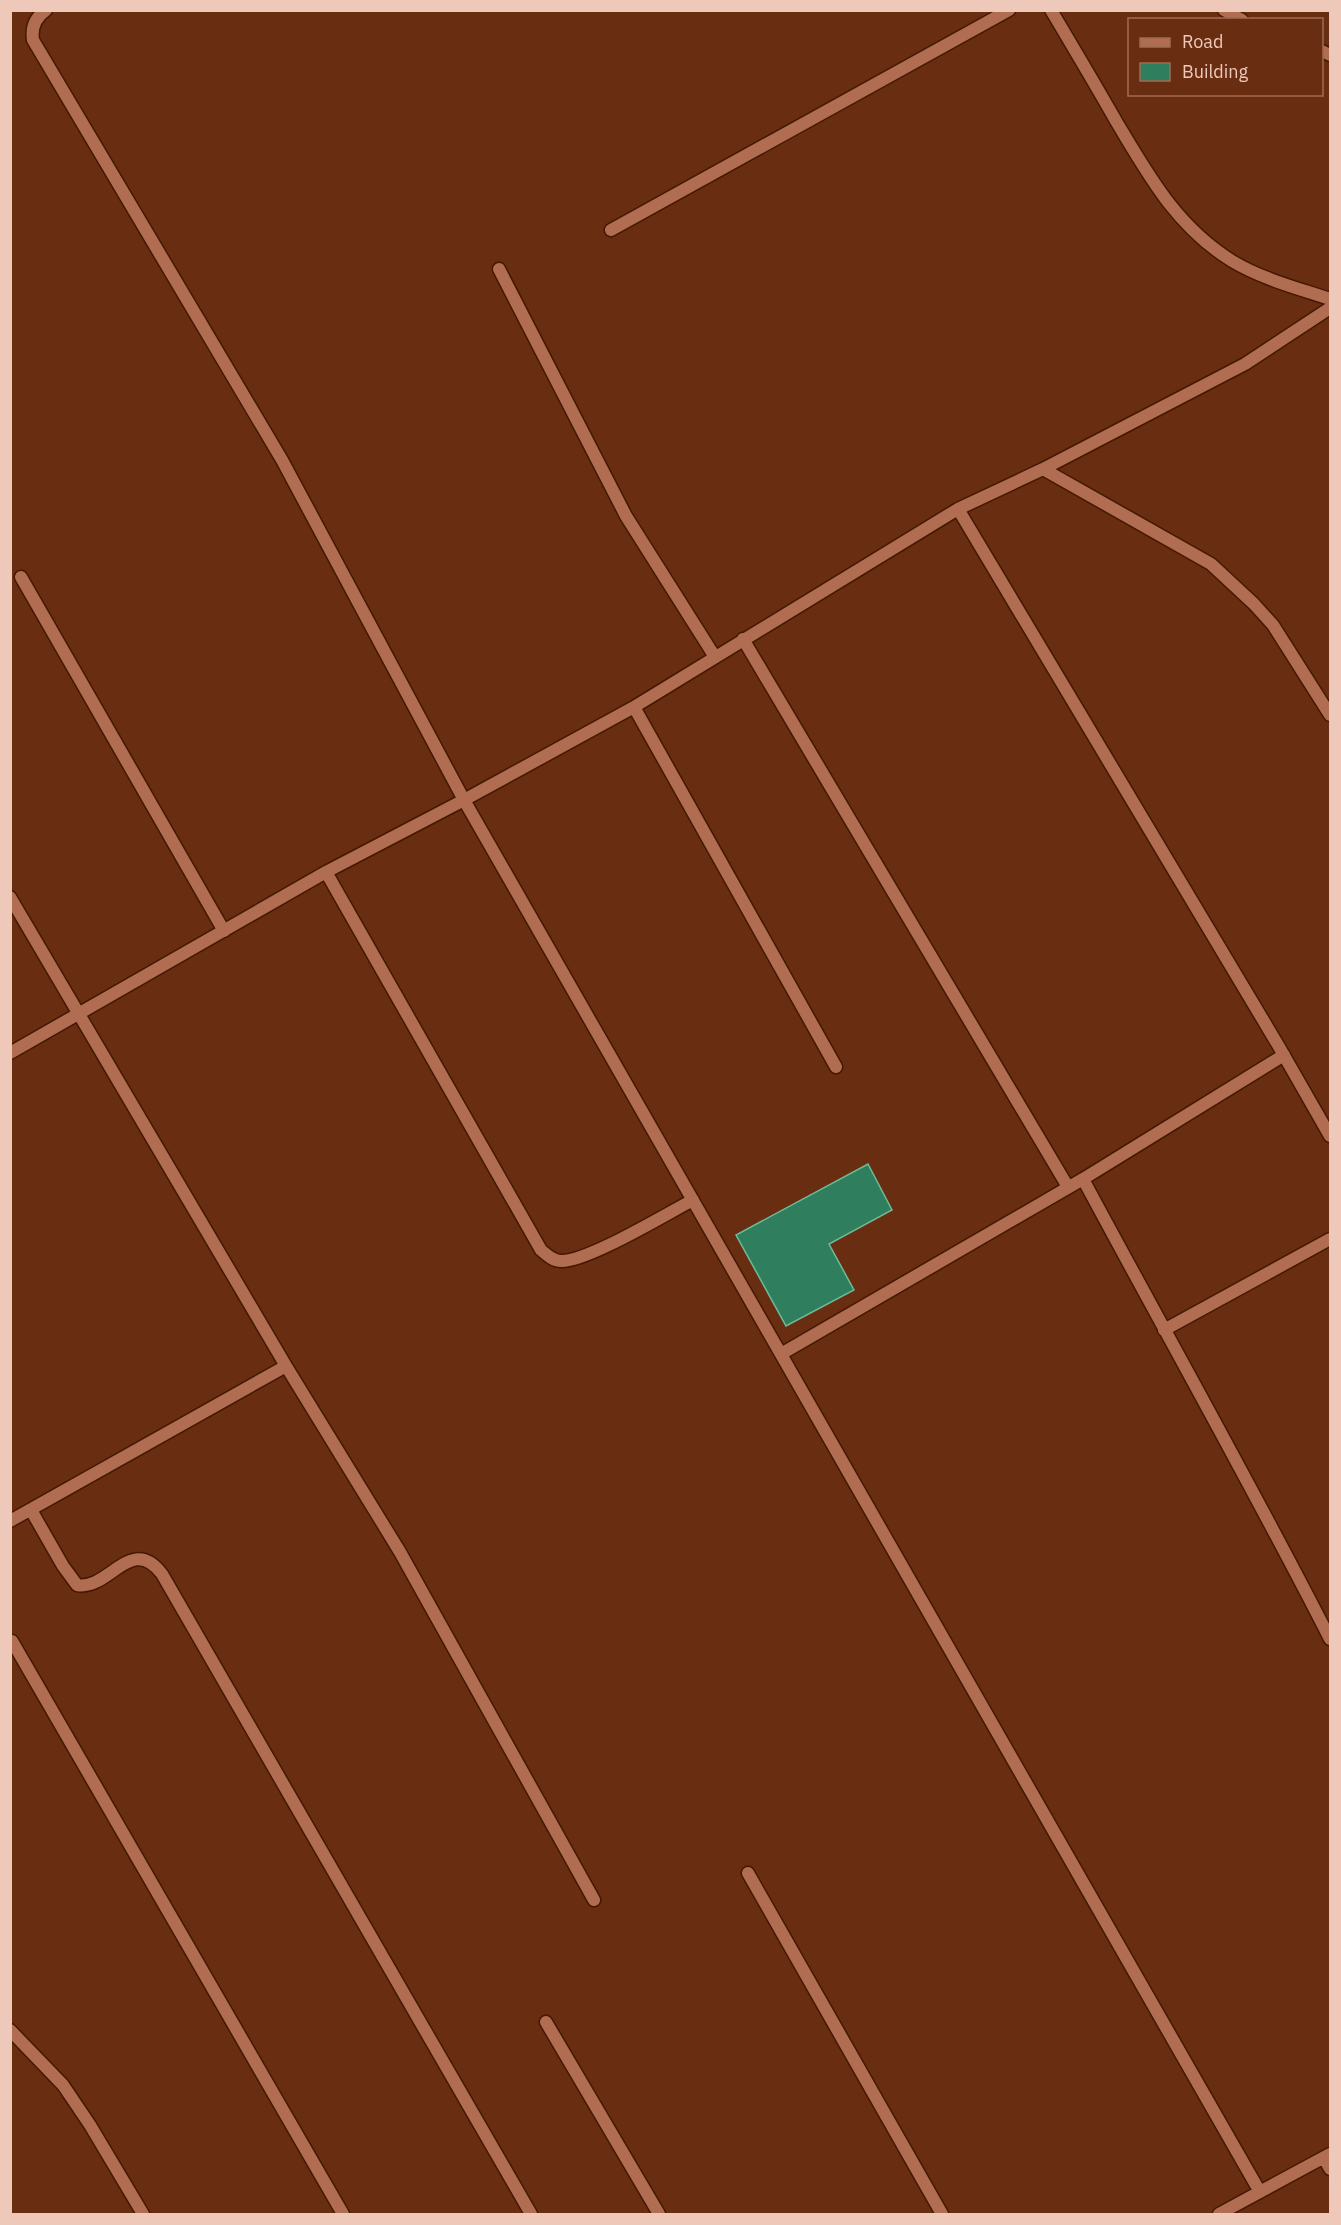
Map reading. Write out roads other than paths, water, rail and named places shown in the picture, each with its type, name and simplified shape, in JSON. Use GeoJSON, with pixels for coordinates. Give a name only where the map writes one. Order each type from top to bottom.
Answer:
{"type":"FeatureCollection","features":[{"type":"Feature","properties":{"kind":"street"},"geometry":{"type":"LineString","coordinates":[[46,10],[35,21],[33,40],[282,460],[464,800],[1260,2192]]}},
{"type":"Feature","properties":{"kind":"street"},"geometry":{"type":"LineString","coordinates":[[611,230],[1009,10]]}},
{"type":"Feature","properties":{"kind":"street"},"geometry":{"type":"LineString","coordinates":[[1051,10],[1157,189],[1179,216],[1202,239],[1233,261],[1274,281],[1330,299]]}},
{"type":"Feature","properties":{"kind":"street"},"geometry":{"type":"LineString","coordinates":[[1224,10],[1238,18]]}},
{"type":"Feature","properties":{"kind":"street"},"geometry":{"type":"LineString","coordinates":[[499,269],[626,516],[716,657]]}},
{"type":"Feature","properties":{"kind":"street"},"geometry":{"type":"LineString","coordinates":[[10,1053],[326,872],[634,707],[958,510],[1043,469],[1245,364],[1330,308]]}},
{"type":"Feature","properties":{"kind":"street"},"geometry":{"type":"LineString","coordinates":[[1043,469],[1211,564],[1273,625],[1330,715]]}},
{"type":"Feature","properties":{"kind":"street"},"geometry":{"type":"LineString","coordinates":[[958,510],[1330,1135]]}},
{"type":"Feature","properties":{"kind":"street"},"geometry":{"type":"LineString","coordinates":[[21,577],[224,931]]}},
{"type":"Feature","properties":{"kind":"street"},"geometry":{"type":"LineString","coordinates":[[743,639],[1068,1187]]}},
{"type":"Feature","properties":{"kind":"street"},"geometry":{"type":"LineString","coordinates":[[634,707],[836,1067]]}},
{"type":"Feature","properties":{"kind":"street"},"geometry":{"type":"LineString","coordinates":[[326,872],[541,1250],[550,1258],[559,1261],[584,1257],[693,1200]]}},
{"type":"Feature","properties":{"kind":"street"},"geometry":{"type":"LineString","coordinates":[[10,897],[286,1366],[400,1552],[594,1900]]}},
{"type":"Feature","properties":{"kind":"street"},"geometry":{"type":"LineString","coordinates":[[781,1354],[1083,1179],[1284,1055]]}},
{"type":"Feature","properties":{"kind":"street"},"geometry":{"type":"LineString","coordinates":[[1083,1179],[1265,1511],[1330,1639]]}},
{"type":"Feature","properties":{"kind":"street"},"geometry":{"type":"LineString","coordinates":[[1164,1330],[1330,1239]]}},
{"type":"Feature","properties":{"kind":"street"},"geometry":{"type":"LineString","coordinates":[[10,1521],[286,1366]]}},
{"type":"Feature","properties":{"kind":"street"},"geometry":{"type":"LineString","coordinates":[[31,1510],[63,1566],[77,1585],[88,1585],[138,1559],[147,1560],[162,1575],[531,2214]]}},
{"type":"Feature","properties":{"kind":"street"},"geometry":{"type":"LineString","coordinates":[[12,1641],[343,2214]]}},
{"type":"Feature","properties":{"kind":"street"},"geometry":{"type":"LineString","coordinates":[[748,1873],[942,2214]]}},
{"type":"Feature","properties":{"kind":"street"},"geometry":{"type":"LineString","coordinates":[[546,2022],[659,2214]]}},
{"type":"Feature","properties":{"kind":"street"},"geometry":{"type":"LineString","coordinates":[[10,2030],[63,2085],[90,2125],[143,2214]]}},
{"type":"Feature","properties":{"kind":"street"},"geometry":{"type":"LineString","coordinates":[[1219,2214],[1328,2160]]}}]}
